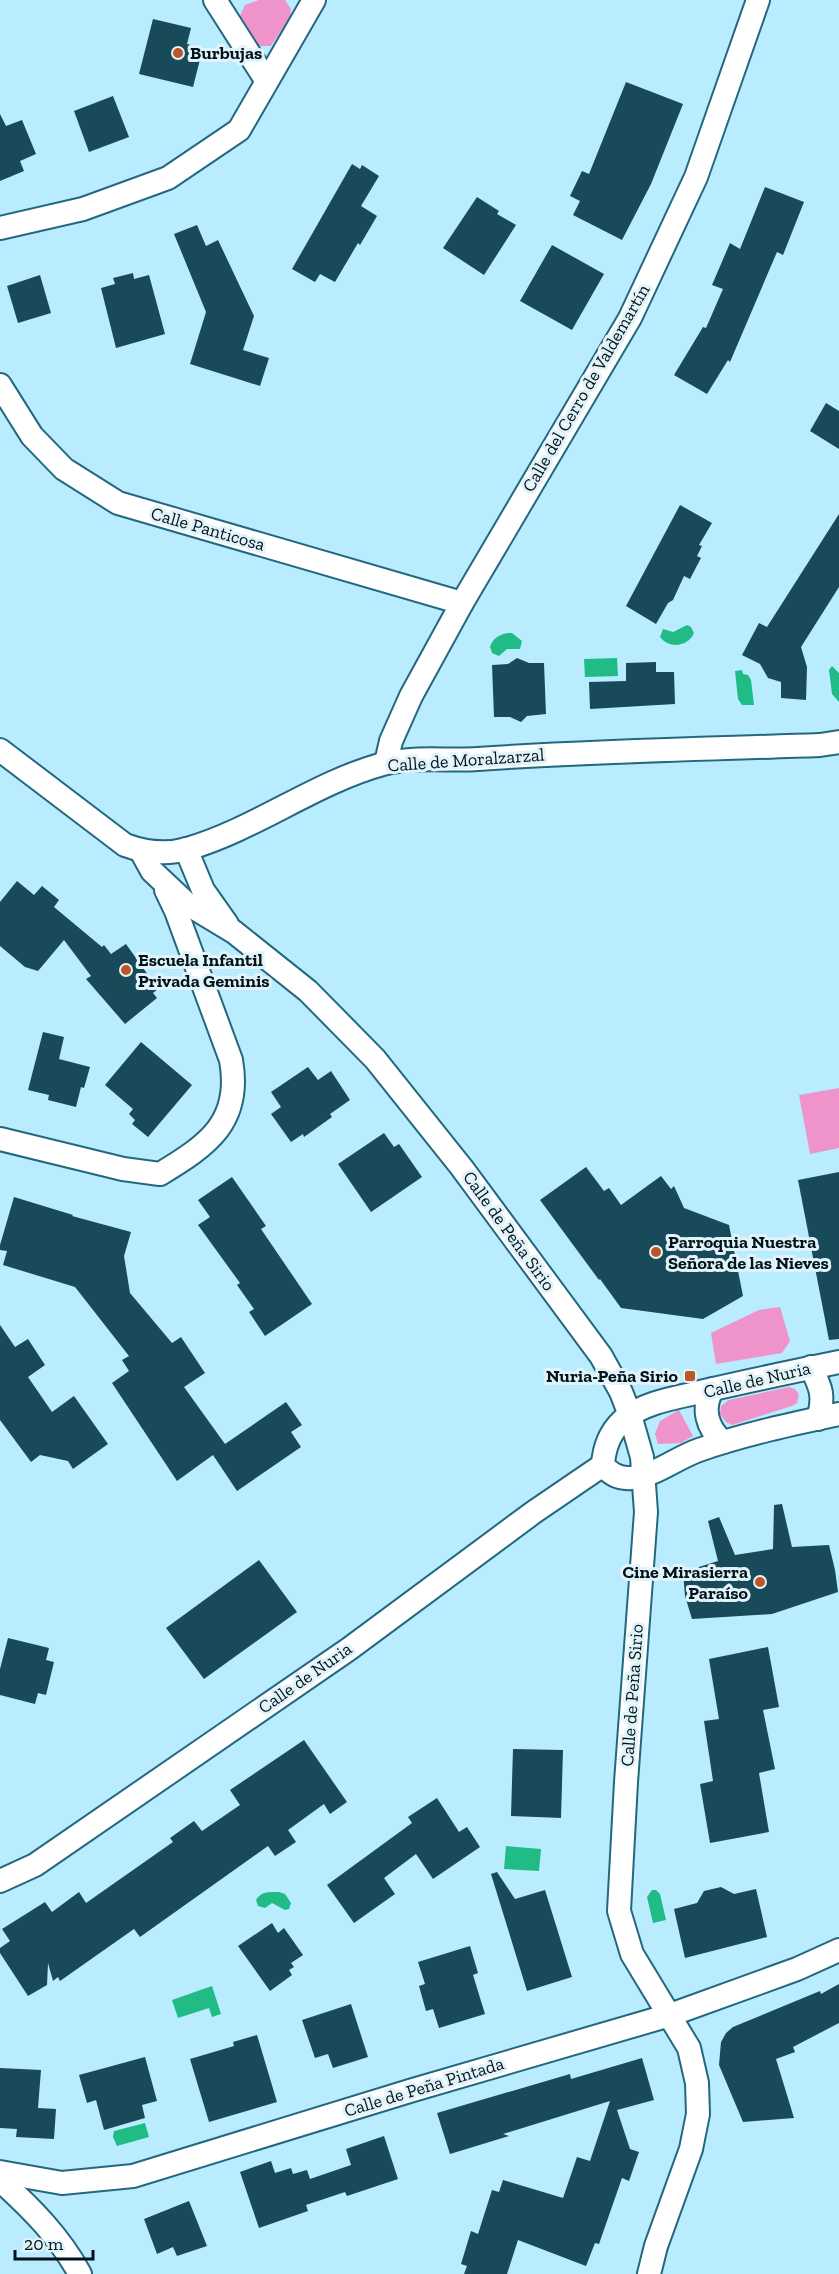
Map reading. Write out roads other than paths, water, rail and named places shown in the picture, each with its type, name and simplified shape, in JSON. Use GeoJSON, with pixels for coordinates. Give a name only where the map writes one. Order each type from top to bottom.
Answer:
{"type":"FeatureCollection","features":[{"type":"Feature","properties":{"kind":"street"},"geometry":{"type":"LineString","coordinates":[[0,228],[83,208],[168,178],[239,130],[314,0]]}},
{"type":"Feature","properties":{"kind":"street","name":"Calle del Cerro de Valdemartín"},"geometry":{"type":"LineString","coordinates":[[386,763],[391,741],[411,696],[462,603],[630,318],[696,177],[758,0]]}},
{"type":"Feature","properties":{"kind":"street"},"geometry":{"type":"LineString","coordinates":[[219,1],[267,80]]}},
{"type":"Feature","properties":{"kind":"street","name":"Calle Panticosa"},"geometry":{"type":"LineString","coordinates":[[0,385],[32,435],[64,469],[118,503],[462,603]]}},
{"type":"Feature","properties":{"kind":"street","name":"Calle de Moralzarzal"},"geometry":{"type":"LineString","coordinates":[[0,750],[124,845],[141,851],[172,852],[232,831],[347,775],[386,763],[422,759],[475,759],[820,745],[839,742]]}},
{"type":"Feature","properties":{"kind":"street"},"geometry":{"type":"LineString","coordinates":[[186,849],[203,890],[234,932]]}},
{"type":"Feature","properties":{"kind":"street","name":"Calle de Peña Sirio"},"geometry":{"type":"LineString","coordinates":[[141,851],[152,871],[186,903],[234,932],[308,991],[375,1059],[462,1168],[601,1356],[621,1392],[630,1415],[638,1441],[644,1476],[646,1512],[619,1911],[632,1954],[642,1974],[689,2048],[697,2083],[698,2114],[691,2150],[656,2246],[649,2274]]}},
{"type":"Feature","properties":{"kind":"street"},"geometry":{"type":"LineString","coordinates":[[0,1139],[123,1169],[160,1174],[202,1147],[219,1130],[230,1107],[233,1071],[231,1060],[176,911],[162,881]]}},
{"type":"Feature","properties":{"kind":"street","name":"Calle de Nuria"},"geometry":{"type":"LineString","coordinates":[[0,1881],[35,1865],[349,1649],[552,1499],[603,1465],[606,1446],[613,1431],[630,1415],[654,1404],[713,1389],[839,1362]]}},
{"type":"Feature","properties":{"kind":"street"},"geometry":{"type":"LineString","coordinates":[[603,1465],[616,1476],[627,1479],[644,1476],[676,1459],[723,1442],[828,1416],[822,1404],[822,1392],[811,1367]]}},
{"type":"Feature","properties":{"kind":"street"},"geometry":{"type":"LineString","coordinates":[[713,1389],[707,1398],[706,1410],[713,1434],[723,1442]]}},
{"type":"Feature","properties":{"kind":"street","name":"Calle de Peña Pintada"},"geometry":{"type":"LineString","coordinates":[[0,2172],[62,2183],[133,2176],[413,2090],[670,2015],[797,1970],[839,1950]]}},
{"type":"Feature","properties":{"kind":"street"},"geometry":{"type":"LineString","coordinates":[[0,2180],[38,2215],[63,2245],[80,2274]]}},
{"type":"Feature","properties":{"kind":"place","name":"Burbujas"},"geometry":{"type":"Point","coordinates":[178,53]}},
{"type":"Feature","properties":{"kind":"place","name":"Escuela Infantil Privada Geminis"},"geometry":{"type":"Point","coordinates":[126,970]}},
{"type":"Feature","properties":{"kind":"place","name":"Parroquia Nuestra Señora de las Nieves"},"geometry":{"type":"Point","coordinates":[656,1252]}},
{"type":"Feature","properties":{"kind":"place","name":"Nuria-Peña Sirio"},"geometry":{"type":"Point","coordinates":[690,1376]}},
{"type":"Feature","properties":{"kind":"place","name":"Cine Mirasierra Paraíso"},"geometry":{"type":"Point","coordinates":[760,1582]}}]}
